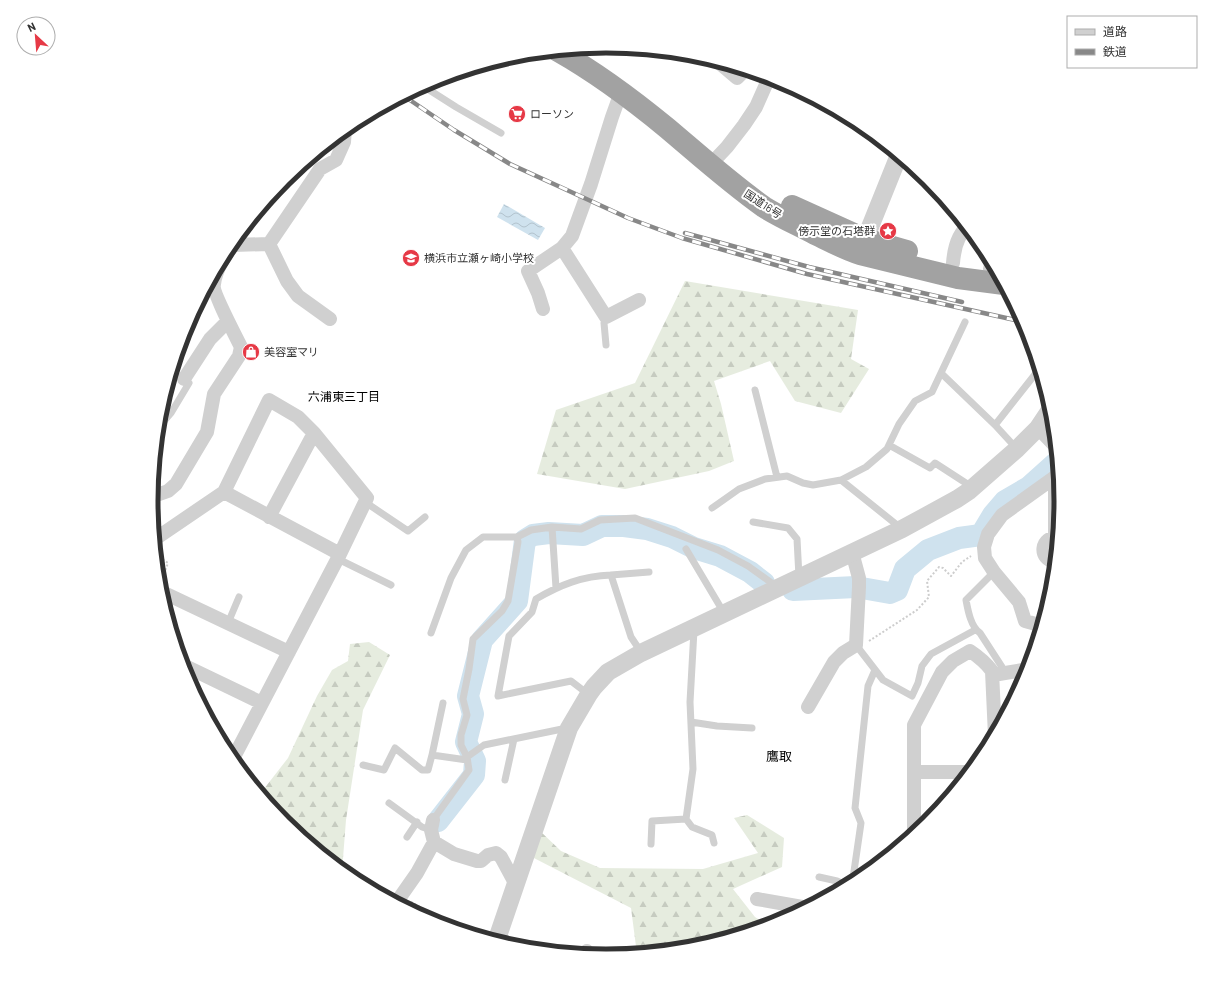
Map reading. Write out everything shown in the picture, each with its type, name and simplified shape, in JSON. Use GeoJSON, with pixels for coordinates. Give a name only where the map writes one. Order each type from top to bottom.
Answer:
{"type":"FeatureCollection","features":[{"type":"Feature","properties":{"kind":"highway","name":"国道16号"},"geometry":{"type":"LineString","coordinates":[[587,54],[602,62],[658,103],[765,207],[849,251],[862,247],[991,270]]}},
{"type":"Feature","properties":{"kind":"highway","name":"国道16号"},"geometry":{"type":"LineString","coordinates":[[565,55],[596,74],[666,128],[715,160]]}},
{"type":"Feature","properties":{"kind":"highway","name":"国道16号"},"geometry":{"type":"LineString","coordinates":[[862,247],[958,278],[992,272]]}},
{"type":"Feature","properties":{"kind":"street"},"geometry":{"type":"LineString","coordinates":[[727,69],[737,78],[741,74]]}},
{"type":"Feature","properties":{"kind":"street"},"geometry":{"type":"LineString","coordinates":[[715,160],[736,136],[756,107],[764,82]]}},
{"type":"Feature","properties":{"kind":"street"},"geometry":{"type":"LineString","coordinates":[[543,309],[538,293],[528,271],[562,248],[572,236],[591,184],[621,92]]}},
{"type":"Feature","properties":{"kind":"street"},"geometry":{"type":"LineString","coordinates":[[269,244],[320,169],[336,160],[344,138]]}},
{"type":"Feature","properties":{"kind":"street"},"geometry":{"type":"LineString","coordinates":[[862,247],[897,160]]}},
{"type":"Feature","properties":{"kind":"street"},"geometry":{"type":"LineString","coordinates":[[953,263],[958,241],[964,230]]}},
{"type":"Feature","properties":{"kind":"street"},"geometry":{"type":"LineString","coordinates":[[239,245],[269,244]]}},
{"type":"Feature","properties":{"kind":"street"},"geometry":{"type":"LineString","coordinates":[[269,244],[287,281],[298,296],[330,320]]}},
{"type":"Feature","properties":{"kind":"street"},"geometry":{"type":"LineString","coordinates":[[562,248],[606,317],[639,300]]}},
{"type":"Feature","properties":{"kind":"street"},"geometry":{"type":"LineString","coordinates":[[158,495],[168,491],[176,484],[207,432],[214,394],[238,356],[241,347],[211,291]]}},
{"type":"Feature","properties":{"kind":"street"},"geometry":{"type":"LineString","coordinates":[[178,376],[210,339],[228,322]]}},
{"type":"Feature","properties":{"kind":"street"},"geometry":{"type":"LineString","coordinates":[[160,536],[224,492],[269,400],[298,417],[314,433],[367,498],[339,557],[236,754]]}},
{"type":"Feature","properties":{"kind":"street"},"geometry":{"type":"LineString","coordinates":[[497,937],[569,728],[589,694],[608,672],[641,653],[902,529],[952,502],[973,488],[1017,449],[1038,428],[1046,416]]}},
{"type":"Feature","properties":{"kind":"street"},"geometry":{"type":"LineString","coordinates":[[1038,428],[1051,441]]}},
{"type":"Feature","properties":{"kind":"street"},"geometry":{"type":"LineString","coordinates":[[269,517],[314,433]]}},
{"type":"Feature","properties":{"kind":"street"},"geometry":{"type":"LineString","coordinates":[[1038,625],[1025,622],[1019,602],[994,572],[985,558],[984,547],[988,534],[1002,515],[1054,477]]}},
{"type":"Feature","properties":{"kind":"street"},"geometry":{"type":"LineString","coordinates":[[224,492],[339,557]]}},
{"type":"Feature","properties":{"kind":"street"},"geometry":{"type":"LineString","coordinates":[[1051,562],[1045,556],[1043,550],[1044,544],[1049,539],[1053,538]]}},
{"type":"Feature","properties":{"kind":"street"},"geometry":{"type":"LineString","coordinates":[[808,707],[834,662],[843,654],[858,646],[859,578],[852,552]]}},
{"type":"Feature","properties":{"kind":"street"},"geometry":{"type":"LineString","coordinates":[[167,589],[228,623],[289,652]]}},
{"type":"Feature","properties":{"kind":"street"},"geometry":{"type":"LineString","coordinates":[[914,828],[914,724],[942,672],[953,661],[970,651],[988,664],[998,674],[996,725]]}},
{"type":"Feature","properties":{"kind":"street"},"geometry":{"type":"LineString","coordinates":[[191,670],[262,703]]}},
{"type":"Feature","properties":{"kind":"street"},"geometry":{"type":"LineString","coordinates":[[998,674],[1022,670]]}},
{"type":"Feature","properties":{"kind":"street"},"geometry":{"type":"LineString","coordinates":[[914,772],[964,772]]}},
{"type":"Feature","properties":{"kind":"street"},"geometry":{"type":"LineString","coordinates":[[399,899],[417,873],[433,831],[454,854],[481,861],[488,855],[496,853],[501,857],[515,883]]}},
{"type":"Feature","properties":{"kind":"street"},"geometry":{"type":"LineString","coordinates":[[757,899],[799,906]]}},
{"type":"Feature","properties":{"kind":"lane"},"geometry":{"type":"LineString","coordinates":[[429,90],[501,133]]}},
{"type":"Feature","properties":{"kind":"lane"},"geometry":{"type":"LineString","coordinates":[[606,317],[604,323],[606,345]]}},
{"type":"Feature","properties":{"kind":"lane"},"geometry":{"type":"LineString","coordinates":[[712,508],[739,489],[765,479],[787,476],[803,483],[813,485],[841,480],[866,467],[887,449],[899,424],[915,401],[932,392],[942,374],[965,322]]}},
{"type":"Feature","properties":{"kind":"lane"},"geometry":{"type":"LineString","coordinates":[[995,425],[1036,373]]}},
{"type":"Feature","properties":{"kind":"lane"},"geometry":{"type":"LineString","coordinates":[[942,374],[995,425],[1017,449]]}},
{"type":"Feature","properties":{"kind":"lane"},"geometry":{"type":"LineString","coordinates":[[166,419],[189,383],[178,376]]}},
{"type":"Feature","properties":{"kind":"lane"},"geometry":{"type":"LineString","coordinates":[[754,390],[777,477]]}},
{"type":"Feature","properties":{"kind":"lane"},"geometry":{"type":"LineString","coordinates":[[889,445],[930,468],[935,463],[973,488]]}},
{"type":"Feature","properties":{"kind":"lane"},"geometry":{"type":"LineString","coordinates":[[841,480],[902,529]]}},
{"type":"Feature","properties":{"kind":"lane"},"geometry":{"type":"LineString","coordinates":[[366,502],[408,531],[425,517]]}},
{"type":"Feature","properties":{"kind":"lane"},"geometry":{"type":"LineString","coordinates":[[431,633],[451,578],[466,550],[483,537],[517,537],[531,530],[553,527],[580,529],[600,520],[635,518],[718,550],[748,566],[778,588]]}},
{"type":"Feature","properties":{"kind":"lane"},"geometry":{"type":"LineString","coordinates":[[754,522],[788,528],[797,539],[799,577]]}},
{"type":"Feature","properties":{"kind":"lane"},"geometry":{"type":"LineString","coordinates":[[553,527],[556,588]]}},
{"type":"Feature","properties":{"kind":"lane"},"geometry":{"type":"LineString","coordinates":[[389,803],[422,827],[433,831],[469,770],[467,758],[461,745],[461,735],[467,715],[462,699],[469,669],[473,639],[502,611],[508,601],[518,542],[517,537]]}},
{"type":"Feature","properties":{"kind":"lane"},"geometry":{"type":"LineString","coordinates":[[686,549],[724,613]]}},
{"type":"Feature","properties":{"kind":"lane"},"geometry":{"type":"LineString","coordinates":[[339,557],[391,585]]}},
{"type":"Feature","properties":{"kind":"lane"},"geometry":{"type":"LineString","coordinates":[[589,694],[571,681],[498,696],[509,636],[532,612],[536,599],[556,588],[595,575],[649,572]]}},
{"type":"Feature","properties":{"kind":"lane"},"geometry":{"type":"LineString","coordinates":[[994,572],[966,600],[976,630],[980,633],[1002,667],[998,674]]}},
{"type":"Feature","properties":{"kind":"lane"},"geometry":{"type":"LineString","coordinates":[[611,575],[631,637],[641,653]]}},
{"type":"Feature","properties":{"kind":"lane"},"geometry":{"type":"LineString","coordinates":[[228,623],[239,597]]}},
{"type":"Feature","properties":{"kind":"lane"},"geometry":{"type":"LineString","coordinates":[[694,627],[690,702],[693,769],[686,819],[692,827],[712,835],[714,843]]}},
{"type":"Feature","properties":{"kind":"lane"},"geometry":{"type":"LineString","coordinates":[[858,646],[883,680],[912,696],[918,683],[922,666],[931,654],[947,644],[976,630]]}},
{"type":"Feature","properties":{"kind":"lane"},"geometry":{"type":"LineString","coordinates":[[853,876],[861,823],[856,808],[868,686],[875,670]]}},
{"type":"Feature","properties":{"kind":"lane"},"geometry":{"type":"LineString","coordinates":[[362,765],[384,770],[395,748],[422,770],[428,770],[443,703]]}},
{"type":"Feature","properties":{"kind":"lane"},"geometry":{"type":"LineString","coordinates":[[692,722],[717,726],[752,728]]}},
{"type":"Feature","properties":{"kind":"lane"},"geometry":{"type":"LineString","coordinates":[[432,755],[467,758],[484,745],[569,728]]}},
{"type":"Feature","properties":{"kind":"lane"},"geometry":{"type":"LineString","coordinates":[[505,780],[514,739]]}},
{"type":"Feature","properties":{"kind":"lane"},"geometry":{"type":"LineString","coordinates":[[651,844],[652,821],[686,819]]}},
{"type":"Feature","properties":{"kind":"lane"},"geometry":{"type":"LineString","coordinates":[[407,837],[417,822]]}},
{"type":"Feature","properties":{"kind":"lane"},"geometry":{"type":"LineString","coordinates":[[819,877],[842,883]]}},
{"type":"Feature","properties":{"kind":"path"},"geometry":{"type":"LineString","coordinates":[[858,646],[917,610],[929,597],[927,581],[940,567],[951,576],[962,562],[984,547]]}},
{"type":"Feature","properties":{"kind":"path"},"geometry":{"type":"LineString","coordinates":[[162,559],[168,563],[164,574]]}},
{"type":"Feature","properties":{"kind":"green space"},"geometry":{"type":"Polygon","coordinates":[[[685,281],[858,310],[851,359],[869,369],[841,413],[795,401],[770,361],[714,381],[721,404],[734,461],[709,471],[625,489],[537,474],[556,410],[635,383],[685,281]]]}},
{"type":"Feature","properties":{"kind":"green space"},"geometry":{"type":"Polygon","coordinates":[[[369,642],[390,655],[363,710],[346,820],[343,864],[311,839],[289,819],[263,790],[288,758],[317,696],[332,670],[348,661],[350,644],[369,642]]]}},
{"type":"Feature","properties":{"kind":"green space"},"geometry":{"type":"Polygon","coordinates":[[[747,815],[784,838],[782,867],[733,889],[755,917],[762,922],[723,935],[694,941],[636,949],[631,908],[530,856],[540,831],[561,851],[600,868],[703,869],[758,853],[734,818],[747,815]]]}},
{"type":"Feature","properties":{"kind":"water"},"geometry":{"type":"Polygon","coordinates":[[[504,204],[545,228],[538,240],[497,217],[504,204]]]}},
{"type":"Feature","properties":{"kind":"waterway"},"geometry":{"type":"LineString","coordinates":[[793,590],[856,587],[890,593],[897,590],[905,569],[928,550],[959,538],[981,535],[993,515],[1005,501],[1029,487],[1053,465]]}},
{"type":"Feature","properties":{"kind":"waterway"},"geometry":{"type":"LineString","coordinates":[[438,821],[474,775],[475,761],[466,742],[473,714],[468,696],[482,640],[517,601],[525,540],[533,535],[549,533],[583,535],[602,526],[624,526],[647,529],[672,537],[694,548],[720,556],[750,572],[764,583]]}},
{"type":"Feature","properties":{"kind":"railway"},"geometry":{"type":"LineString","coordinates":[[408,99],[454,130],[510,164],[628,218],[682,238],[807,274],[1017,320]]}},
{"type":"Feature","properties":{"kind":"railway"},"geometry":{"type":"LineString","coordinates":[[685,233],[809,267],[962,302]]}},
{"type":"Feature","properties":{"kind":"place","name":"ローソン"},"geometry":{"type":"Point","coordinates":[517,114]}},
{"type":"Feature","properties":{"kind":"place","name":"傍示堂の石塔群"},"geometry":{"type":"Point","coordinates":[888,231]}},
{"type":"Feature","properties":{"kind":"place","name":"横浜市立瀬ヶ崎小学校"},"geometry":{"type":"Point","coordinates":[411,258]}},
{"type":"Feature","properties":{"kind":"place","name":"美容室マリ"},"geometry":{"type":"Point","coordinates":[251,352]}},
{"type":"Feature","properties":{"kind":"district","name":"六浦東三丁目"},"geometry":{"type":"Point","coordinates":[344,397]}},
{"type":"Feature","properties":{"kind":"district","name":"鷹取"},"geometry":{"type":"Point","coordinates":[779,756]}}]}
